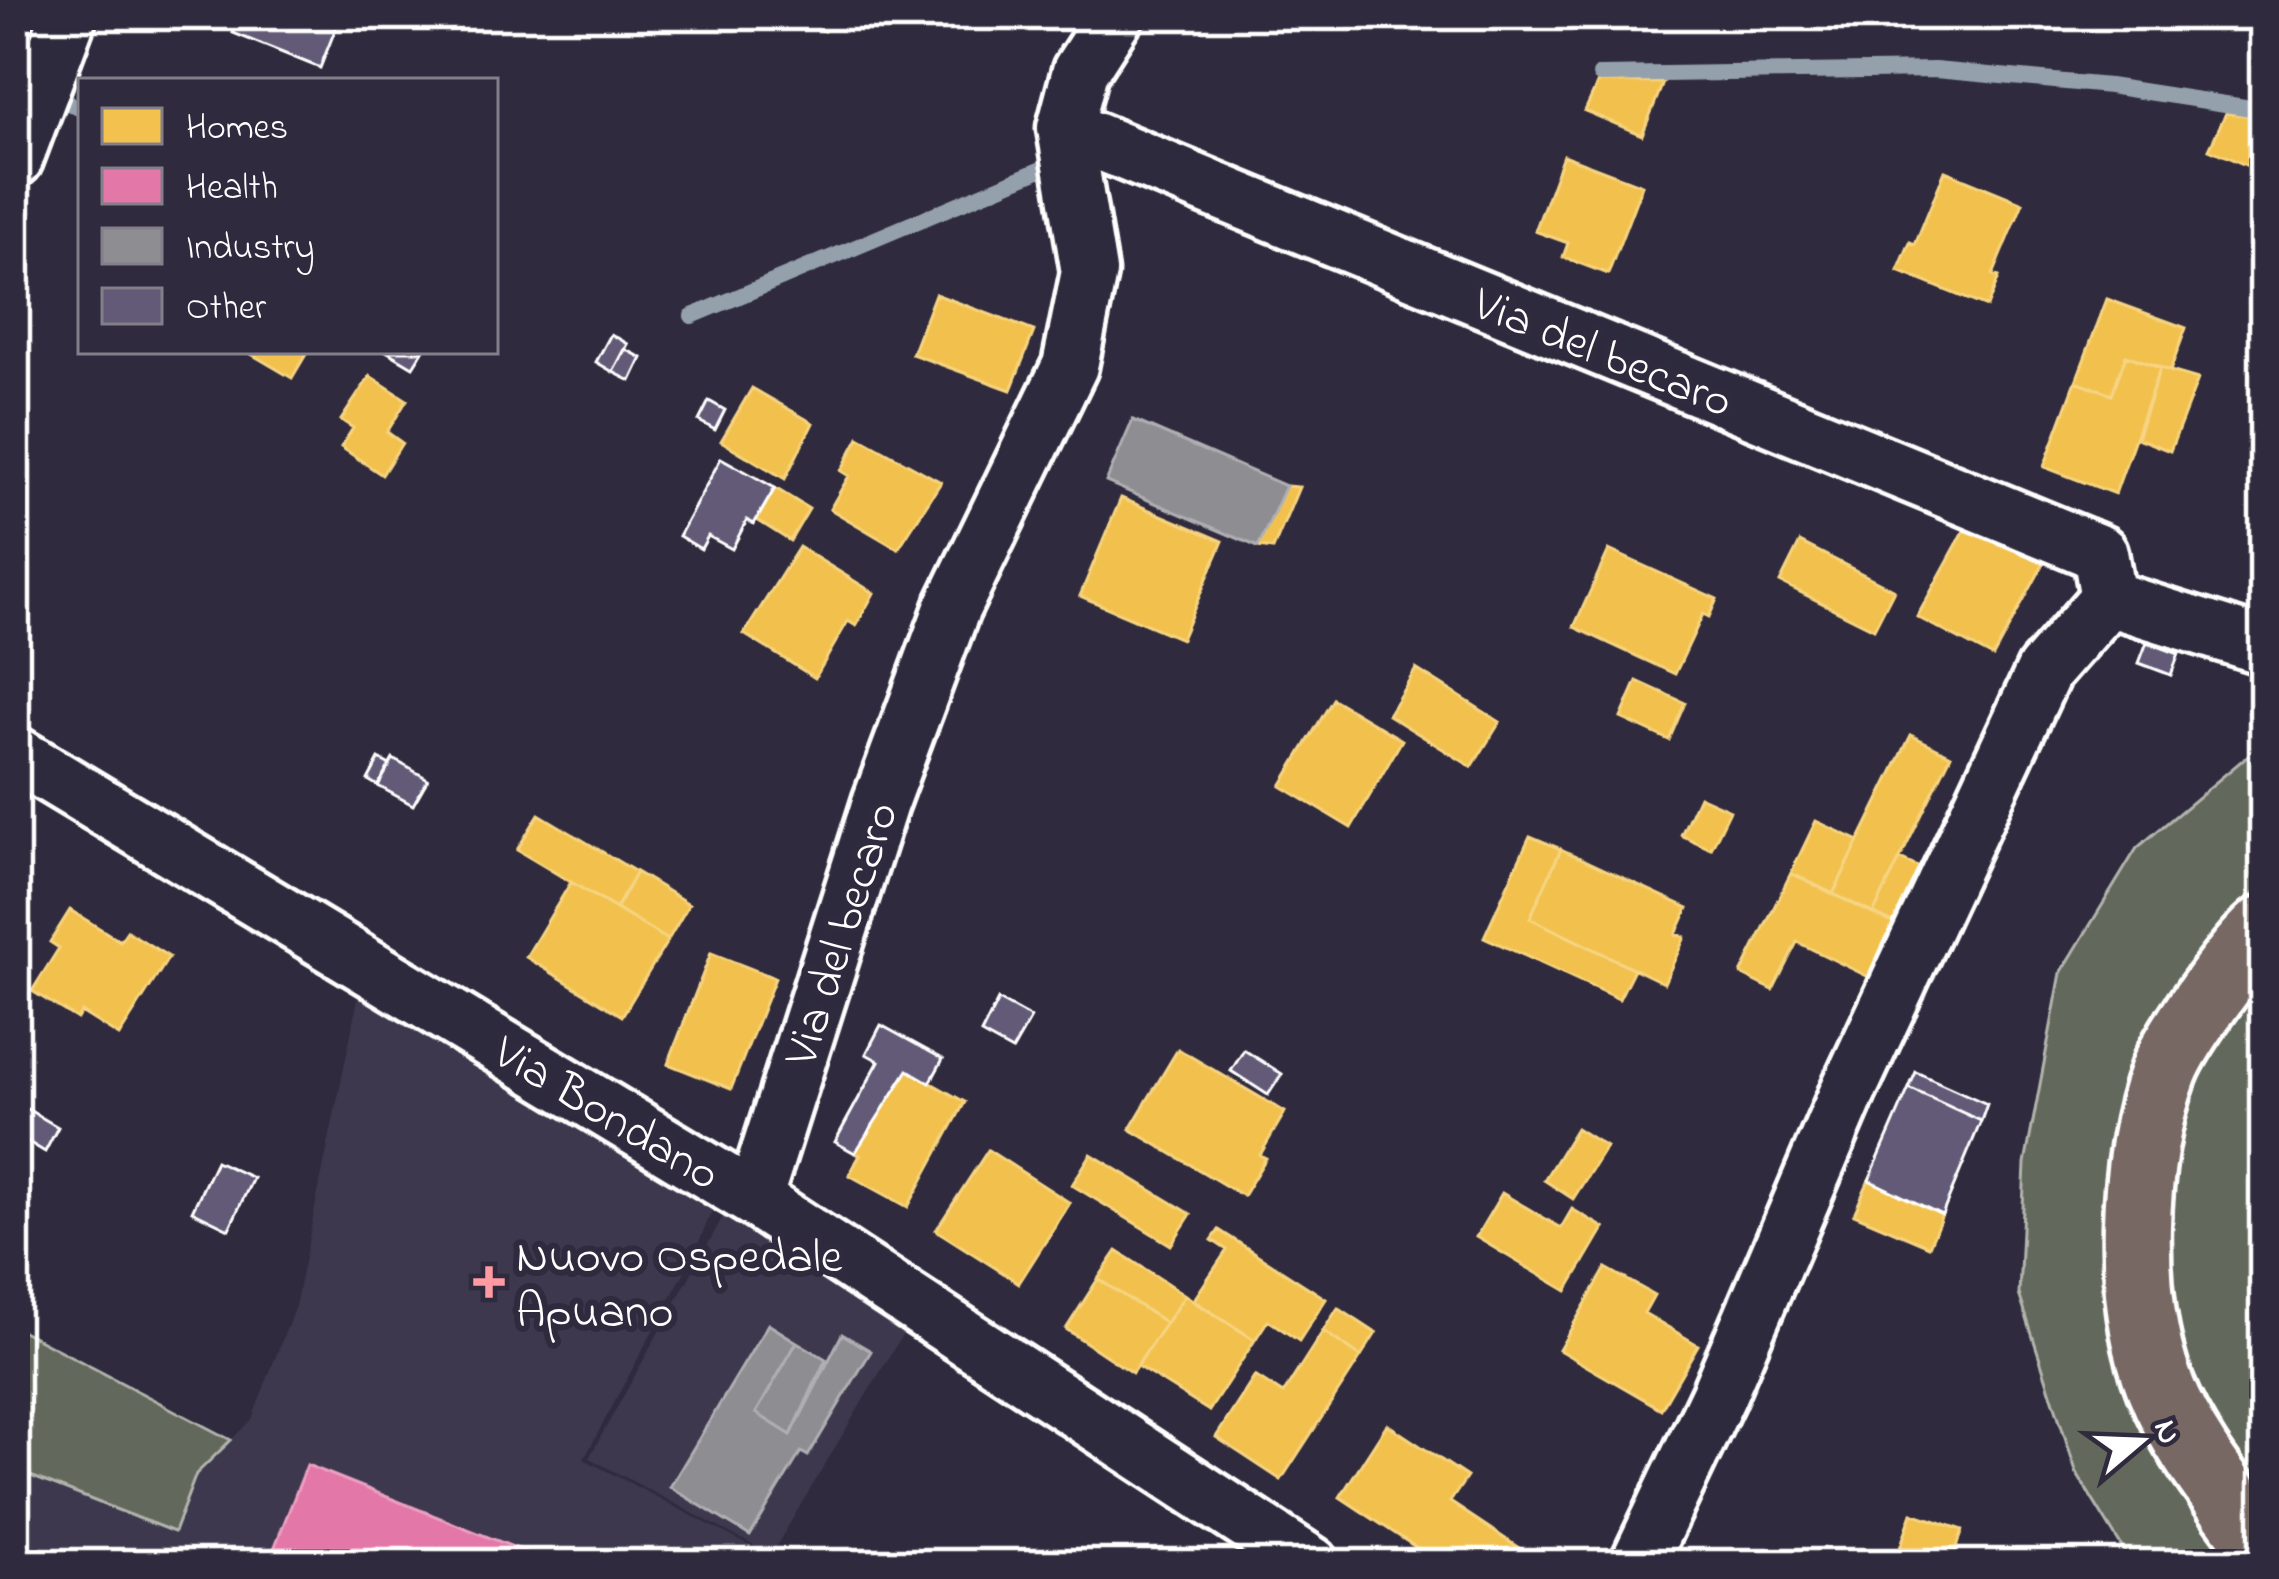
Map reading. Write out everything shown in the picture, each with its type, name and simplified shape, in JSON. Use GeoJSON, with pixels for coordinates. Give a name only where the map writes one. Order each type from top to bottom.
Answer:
{"type":"FeatureCollection","features":[{"type":"Feature","properties":{"kind":"highway"},"geometry":{"type":"LineString","coordinates":[[2264,930],[2243,949],[2164,1069],[2139,1178],[2138,1287],[2160,1386],[2199,1458],[2264,1548]]}},
{"type":"Feature","properties":{"kind":"street"},"geometry":{"type":"LineString","coordinates":[[15,159],[69,15]]}},
{"type":"Feature","properties":{"kind":"street","name":"Via del becaro"},"geometry":{"type":"LineString","coordinates":[[754,1199],[880,802],[952,609],[1070,366],[1089,272],[1065,128],[1080,71],[1116,15]]}},
{"type":"Feature","properties":{"kind":"street","name":"Via del becaro"},"geometry":{"type":"LineString","coordinates":[[1065,128],[2100,553],[2108,598]]}},
{"type":"Feature","properties":{"kind":"street"},"geometry":{"type":"LineString","coordinates":[[1638,1564],[1718,1396],[1849,1089],[2044,671],[2108,598],[2264,647]]}},
{"type":"Feature","properties":{"kind":"street","name":"Via Bondano"},"geometry":{"type":"LineString","coordinates":[[15,754],[754,1199],[1311,1564]]}},
{"type":"Feature","properties":{"kind":"shaded area","name":"Nuovo Ospedale Apuano"},"geometry":{"type":"Polygon","coordinates":[[[361,984],[713,1209],[692,1258],[584,1459],[784,1564],[15,1564],[15,1327],[231,1440],[252,1419],[295,1306],[361,984]]]}},
{"type":"Feature","properties":{"kind":"shaded area"},"geometry":{"type":"Polygon","coordinates":[[[725,1213],[904,1332],[771,1555],[589,1458],[725,1213]]]}},
{"type":"Feature","properties":{"kind":"green space"},"geometry":{"type":"Polygon","coordinates":[[[2264,742],[2264,882],[2209,944],[2149,1043],[2151,1440],[2188,1502],[2240,1564],[2132,1564],[2077,1474],[2019,1294],[2025,1164],[2061,973],[2137,848],[2264,742]]]}},
{"type":"Feature","properties":{"kind":"green space"},"geometry":{"type":"Polygon","coordinates":[[[2264,962],[2264,1505],[2203,1414],[2179,1339],[2166,1237],[2170,1154],[2205,1057],[2264,962]]]}},
{"type":"Feature","properties":{"kind":"green space"},"geometry":{"type":"Polygon","coordinates":[[[15,1327],[231,1440],[196,1474],[174,1532],[15,1470],[15,1327]]]}},
{"type":"Feature","properties":{"kind":"building: Homes"},"geometry":{"type":"Polygon","coordinates":[[[761,15],[828,15],[824,31],[761,15]]]}},
{"type":"Feature","properties":{"kind":"building: Homes"},"geometry":{"type":"Polygon","coordinates":[[[1719,15],[1770,15],[1767,28],[1719,15]]]}},
{"type":"Feature","properties":{"kind":"building: Homes"},"geometry":{"type":"Polygon","coordinates":[[[1598,82],[1663,83],[1642,135],[1585,111],[1598,82]]]}},
{"type":"Feature","properties":{"kind":"building: Homes"},"geometry":{"type":"Polygon","coordinates":[[[2226,113],[2264,117],[2264,152],[2257,170],[2209,149],[2226,113]]]}},
{"type":"Feature","properties":{"kind":"building: Homes"},"geometry":{"type":"Polygon","coordinates":[[[1563,155],[1642,185],[1608,274],[1563,257],[1568,243],[1535,231],[1563,155]]]}},
{"type":"Feature","properties":{"kind":"building: Homes"},"geometry":{"type":"Polygon","coordinates":[[[1945,171],[2023,203],[1993,275],[1999,277],[1987,307],[1898,271],[1910,242],[1915,244],[1945,171]]]}},
{"type":"Feature","properties":{"kind":"building: Homes"},"geometry":{"type":"Polygon","coordinates":[[[935,294],[1034,331],[1011,390],[912,354],[935,294]]]}},
{"type":"Feature","properties":{"kind":"building: Homes"},"geometry":{"type":"Polygon","coordinates":[[[2107,299],[2186,328],[2170,371],[2126,355],[2112,394],[2076,381],[2107,299]]]}},
{"type":"Feature","properties":{"kind":"building: Homes"},"geometry":{"type":"Polygon","coordinates":[[[251,354],[306,354],[292,378],[251,354]]]}},
{"type":"Feature","properties":{"kind":"building: Homes"},"geometry":{"type":"Polygon","coordinates":[[[2126,355],[2160,368],[2115,494],[2044,467],[2076,381],[2112,394],[2126,355]]]}},
{"type":"Feature","properties":{"kind":"building: Homes"},"geometry":{"type":"Polygon","coordinates":[[[2160,368],[2198,379],[2170,451],[2137,438],[2160,368]]]}},
{"type":"Feature","properties":{"kind":"building: Homes"},"geometry":{"type":"Polygon","coordinates":[[[370,376],[407,400],[387,432],[402,443],[382,475],[341,447],[353,428],[341,420],[370,376]]]}},
{"type":"Feature","properties":{"kind":"building: Homes"},"geometry":{"type":"Polygon","coordinates":[[[752,388],[813,423],[785,479],[721,441],[752,388]]]}},
{"type":"Feature","properties":{"kind":"building: Homes"},"geometry":{"type":"Polygon","coordinates":[[[859,437],[941,482],[898,549],[830,509],[849,476],[841,471],[859,437]]]}},
{"type":"Feature","properties":{"kind":"building: Homes"},"geometry":{"type":"Polygon","coordinates":[[[1286,486],[1299,487],[1273,549],[1258,547],[1286,486]]]}},
{"type":"Feature","properties":{"kind":"building: Homes"},"geometry":{"type":"Polygon","coordinates":[[[775,488],[809,509],[790,541],[757,520],[775,488]]]}},
{"type":"Feature","properties":{"kind":"building: Homes"},"geometry":{"type":"Polygon","coordinates":[[[1121,498],[1223,541],[1181,639],[1080,596],[1121,498]]]}},
{"type":"Feature","properties":{"kind":"building: Homes"},"geometry":{"type":"Polygon","coordinates":[[[1969,522],[2044,563],[1993,657],[1917,617],[1969,522]]]}},
{"type":"Feature","properties":{"kind":"building: Homes"},"geometry":{"type":"Polygon","coordinates":[[[1800,542],[1894,590],[1874,629],[1780,582],[1800,542]]]}},
{"type":"Feature","properties":{"kind":"building: Homes"},"geometry":{"type":"Polygon","coordinates":[[[799,547],[874,593],[856,626],[848,621],[815,678],[744,634],[799,547]]]}},
{"type":"Feature","properties":{"kind":"building: Homes"},"geometry":{"type":"Polygon","coordinates":[[[1609,550],[1717,599],[1709,617],[1703,614],[1675,674],[1574,627],[1609,550]]]}},
{"type":"Feature","properties":{"kind":"building: Homes"},"geometry":{"type":"Polygon","coordinates":[[[1416,669],[1500,722],[1472,767],[1388,715],[1416,669]]]}},
{"type":"Feature","properties":{"kind":"building: Homes"},"geometry":{"type":"Polygon","coordinates":[[[1637,681],[1685,703],[1669,740],[1621,718],[1637,681]]]}},
{"type":"Feature","properties":{"kind":"building: Homes"},"geometry":{"type":"Polygon","coordinates":[[[1333,699],[1402,740],[1351,828],[1281,786],[1333,699]]]}},
{"type":"Feature","properties":{"kind":"building: Homes"},"geometry":{"type":"Polygon","coordinates":[[[1911,735],[1951,755],[1873,914],[1833,894],[1911,735]]]}},
{"type":"Feature","properties":{"kind":"building: Homes"},"geometry":{"type":"Polygon","coordinates":[[[1699,796],[1730,810],[1711,849],[1681,835],[1699,796]]]}},
{"type":"Feature","properties":{"kind":"building: Homes"},"geometry":{"type":"Polygon","coordinates":[[[539,814],[636,872],[616,909],[517,850],[539,814]]]}},
{"type":"Feature","properties":{"kind":"building: Homes"},"geometry":{"type":"Polygon","coordinates":[[[1816,821],[1859,841],[1833,894],[1791,873],[1816,821]]]}},
{"type":"Feature","properties":{"kind":"building: Homes"},"geometry":{"type":"Polygon","coordinates":[[[1530,836],[1561,849],[1530,918],[1634,969],[1619,999],[1484,937],[1530,836]]]}},
{"type":"Feature","properties":{"kind":"building: Homes"},"geometry":{"type":"Polygon","coordinates":[[[1561,849],[1688,908],[1676,934],[1685,937],[1664,983],[1530,918],[1561,849]]]}},
{"type":"Feature","properties":{"kind":"building: Homes"},"geometry":{"type":"Polygon","coordinates":[[[1900,859],[1922,869],[1895,924],[1873,914],[1900,859]]]}},
{"type":"Feature","properties":{"kind":"building: Homes"},"geometry":{"type":"Polygon","coordinates":[[[636,872],[689,904],[668,940],[616,909],[636,872]]]}},
{"type":"Feature","properties":{"kind":"building: Homes"},"geometry":{"type":"Polygon","coordinates":[[[1791,873],[1895,924],[1869,977],[1797,942],[1773,990],[1741,974],[1791,873]]]}},
{"type":"Feature","properties":{"kind":"building: Homes"},"geometry":{"type":"Polygon","coordinates":[[[571,882],[668,940],[622,1016],[526,957],[571,882]]]}},
{"type":"Feature","properties":{"kind":"building: Homes"},"geometry":{"type":"Polygon","coordinates":[[[70,910],[120,941],[127,931],[169,957],[119,1036],[81,1012],[77,1019],[32,991],[59,948],[50,942],[70,910]]]}},
{"type":"Feature","properties":{"kind":"building: Homes"},"geometry":{"type":"Polygon","coordinates":[[[711,953],[775,978],[731,1089],[668,1064],[711,953]]]}},
{"type":"Feature","properties":{"kind":"building: Homes"},"geometry":{"type":"Polygon","coordinates":[[[1178,1049],[1285,1112],[1243,1196],[1130,1129],[1178,1049]]]}},
{"type":"Feature","properties":{"kind":"building: Homes"},"geometry":{"type":"Polygon","coordinates":[[[908,1070],[965,1102],[908,1207],[849,1175],[860,1155],[855,1153],[908,1070]]]}},
{"type":"Feature","properties":{"kind":"building: Homes"},"geometry":{"type":"Polygon","coordinates":[[[1576,1128],[1606,1147],[1573,1199],[1544,1180],[1576,1128]]]}},
{"type":"Feature","properties":{"kind":"building: Homes"},"geometry":{"type":"Polygon","coordinates":[[[988,1150],[1070,1203],[1019,1283],[936,1230],[988,1150]]]}},
{"type":"Feature","properties":{"kind":"building: Homes"},"geometry":{"type":"Polygon","coordinates":[[[1091,1154],[1191,1214],[1171,1245],[1072,1185],[1091,1154]]]}},
{"type":"Feature","properties":{"kind":"building: Homes"},"geometry":{"type":"Polygon","coordinates":[[[1869,1180],[1942,1215],[1929,1246],[1854,1214],[1869,1180]]]}},
{"type":"Feature","properties":{"kind":"building: Homes"},"geometry":{"type":"Polygon","coordinates":[[[1502,1193],[1561,1228],[1572,1209],[1604,1228],[1567,1291],[1476,1237],[1502,1193]]]}},
{"type":"Feature","properties":{"kind":"building: Homes"},"geometry":{"type":"Polygon","coordinates":[[[1219,1230],[1326,1299],[1299,1341],[1268,1320],[1255,1340],[1193,1301],[1227,1250],[1212,1240],[1219,1230]]]}},
{"type":"Feature","properties":{"kind":"building: Homes"},"geometry":{"type":"Polygon","coordinates":[[[1117,1251],[1185,1295],[1166,1323],[1098,1279],[1117,1251]]]}},
{"type":"Feature","properties":{"kind":"building: Homes"},"geometry":{"type":"Polygon","coordinates":[[[1606,1268],[1654,1295],[1644,1313],[1698,1345],[1661,1409],[1559,1350],[1606,1268]]]}},
{"type":"Feature","properties":{"kind":"building: Homes"},"geometry":{"type":"Polygon","coordinates":[[[1098,1279],[1166,1323],[1132,1373],[1066,1329],[1098,1279]]]}},
{"type":"Feature","properties":{"kind":"building: Homes"},"geometry":{"type":"Polygon","coordinates":[[[1185,1295],[1255,1340],[1209,1411],[1137,1366],[1185,1295]]]}},
{"type":"Feature","properties":{"kind":"building: Homes"},"geometry":{"type":"Polygon","coordinates":[[[1338,1308],[1376,1333],[1361,1357],[1323,1331],[1338,1308]]]}},
{"type":"Feature","properties":{"kind":"building: Homes"},"geometry":{"type":"Polygon","coordinates":[[[1323,1331],[1361,1357],[1281,1480],[1216,1437],[1255,1376],[1283,1394],[1323,1331]]]}},
{"type":"Feature","properties":{"kind":"building: Homes"},"geometry":{"type":"Polygon","coordinates":[[[1387,1424],[1467,1477],[1450,1502],[1543,1564],[1441,1564],[1340,1497],[1387,1424]]]}},
{"type":"Feature","properties":{"kind":"building: Homes"},"geometry":{"type":"Polygon","coordinates":[[[1912,1513],[1963,1530],[1951,1564],[1899,1551],[1912,1513]]]}},
{"type":"Feature","properties":{"kind":"building: Health"},"geometry":{"type":"Polygon","coordinates":[[[307,1465],[556,1564],[268,1564],[307,1465]]]}},
{"type":"Feature","properties":{"kind":"building: Industry"},"geometry":{"type":"Polygon","coordinates":[[[1133,420],[1286,486],[1258,547],[1106,482],[1133,420]]]}},
{"type":"Feature","properties":{"kind":"building: Industry"},"geometry":{"type":"Polygon","coordinates":[[[768,1324],[797,1342],[756,1413],[791,1435],[842,1334],[871,1351],[808,1456],[801,1452],[750,1536],[670,1487],[768,1324]]]}},
{"type":"Feature","properties":{"kind":"building: Industry"},"geometry":{"type":"Polygon","coordinates":[[[797,1342],[826,1359],[791,1435],[756,1413],[797,1342]]]}},
{"type":"Feature","properties":{"kind":"building: Other"},"geometry":{"type":"Polygon","coordinates":[[[240,15],[341,15],[320,68],[233,33],[240,15]]]}},
{"type":"Feature","properties":{"kind":"building: Other"},"geometry":{"type":"Polygon","coordinates":[[[611,334],[628,344],[613,372],[596,362],[611,334]]]}},
{"type":"Feature","properties":{"kind":"building: Other"},"geometry":{"type":"Polygon","coordinates":[[[625,349],[642,358],[631,381],[613,372],[625,349]]]}},
{"type":"Feature","properties":{"kind":"building: Other"},"geometry":{"type":"Polygon","coordinates":[[[391,354],[421,354],[413,367],[391,354]]]}},
{"type":"Feature","properties":{"kind":"building: Other"},"geometry":{"type":"Polygon","coordinates":[[[709,401],[725,410],[715,430],[699,421],[709,401]]]}},
{"type":"Feature","properties":{"kind":"building: Other"},"geometry":{"type":"Polygon","coordinates":[[[721,458],[775,488],[754,524],[747,520],[732,549],[708,536],[701,549],[679,536],[721,458]]]}},
{"type":"Feature","properties":{"kind":"building: Other"},"geometry":{"type":"Polygon","coordinates":[[[2147,642],[2179,654],[2171,675],[2139,663],[2147,642]]]}},
{"type":"Feature","properties":{"kind":"building: Other"},"geometry":{"type":"Polygon","coordinates":[[[379,759],[390,765],[378,786],[368,780],[379,759]]]}},
{"type":"Feature","properties":{"kind":"building: Other"},"geometry":{"type":"Polygon","coordinates":[[[393,759],[428,779],[413,805],[378,786],[393,759]]]}},
{"type":"Feature","properties":{"kind":"building: Other"},"geometry":{"type":"Polygon","coordinates":[[[998,1000],[1031,1018],[1012,1051],[981,1034],[998,1000]]]}},
{"type":"Feature","properties":{"kind":"building: Other"},"geometry":{"type":"Polygon","coordinates":[[[881,1025],[943,1059],[930,1083],[908,1070],[855,1153],[835,1142],[879,1061],[866,1054],[881,1025]]]}},
{"type":"Feature","properties":{"kind":"building: Other"},"geometry":{"type":"Polygon","coordinates":[[[1244,1050],[1282,1074],[1268,1095],[1231,1071],[1244,1050]]]}},
{"type":"Feature","properties":{"kind":"building: Other"},"geometry":{"type":"Polygon","coordinates":[[[1916,1072],[1987,1104],[1981,1121],[1909,1088],[1916,1072]]]}},
{"type":"Feature","properties":{"kind":"building: Other"},"geometry":{"type":"Polygon","coordinates":[[[1909,1088],[1981,1121],[1942,1215],[1869,1180],[1909,1088]]]}},
{"type":"Feature","properties":{"kind":"building: Other"},"geometry":{"type":"Polygon","coordinates":[[[15,1102],[58,1127],[45,1152],[15,1134],[15,1102]]]}},
{"type":"Feature","properties":{"kind":"building: Other"},"geometry":{"type":"Polygon","coordinates":[[[216,1161],[253,1178],[229,1229],[192,1211],[216,1161]]]}},
{"type":"Feature","properties":{"kind":"waterway"},"geometry":{"type":"LineString","coordinates":[[15,39],[24,15]]}},
{"type":"Feature","properties":{"kind":"waterway"},"geometry":{"type":"LineString","coordinates":[[1600,75],[1935,70],[2109,86],[2264,110]]}},
{"type":"Feature","properties":{"kind":"waterway"},"geometry":{"type":"LineString","coordinates":[[65,101],[78,108]]}},
{"type":"Feature","properties":{"kind":"waterway"},"geometry":{"type":"LineString","coordinates":[[692,316],[1051,165]]}},
{"type":"Feature","properties":{"kind":"place","name":"Nuovo Ospedale Apuano"},"geometry":{"type":"Point","coordinates":[489,1282]}}]}
